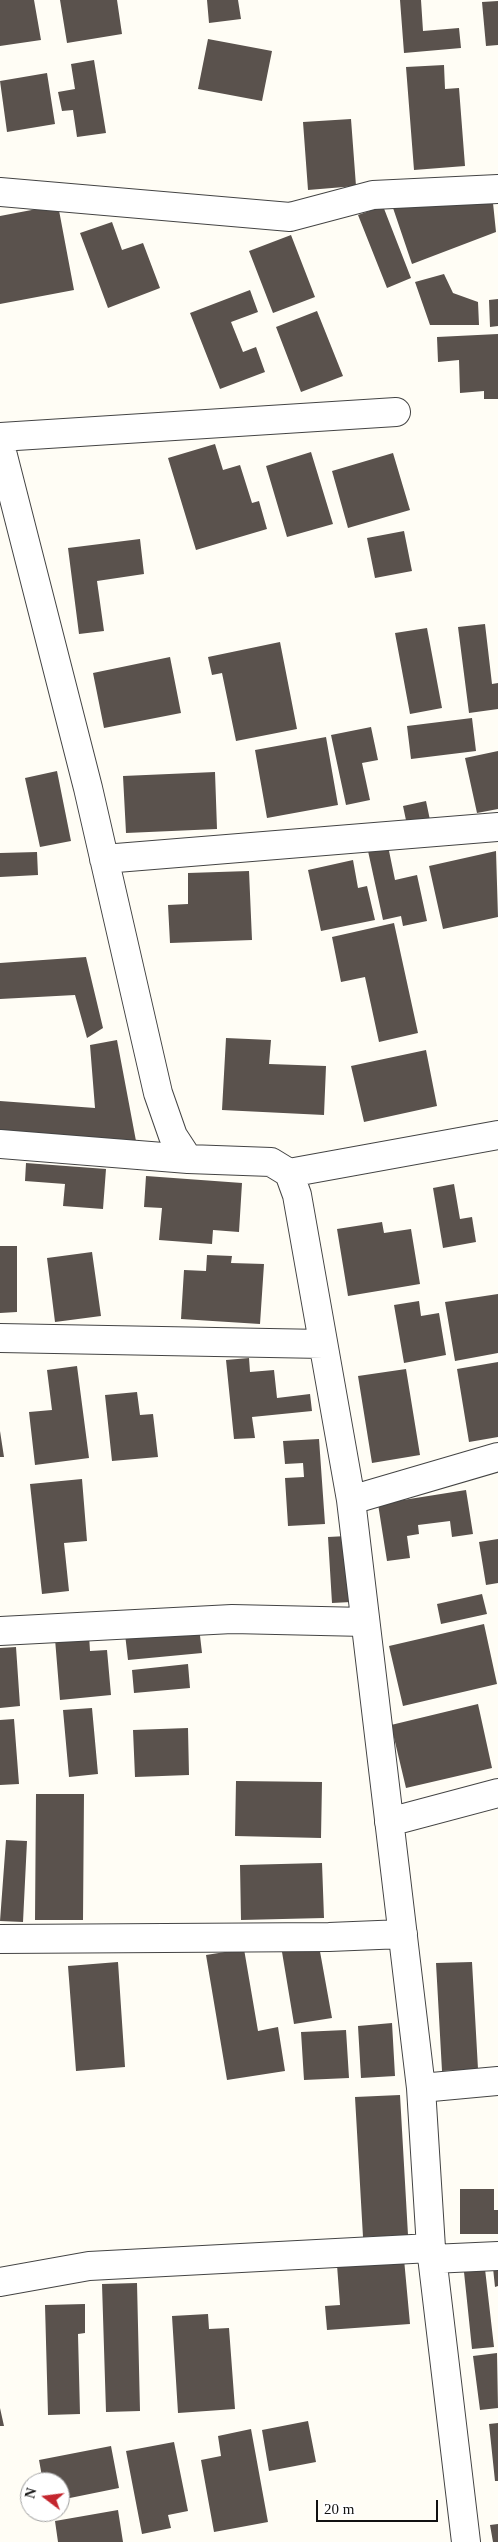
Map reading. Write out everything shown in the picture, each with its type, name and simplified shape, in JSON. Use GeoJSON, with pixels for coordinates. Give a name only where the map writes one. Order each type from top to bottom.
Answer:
{"type":"FeatureCollection","features":[{"type":"Feature","properties":{"kind":"street"},"geometry":{"type":"LineString","coordinates":[[0,192],[290,217],[373,195],[498,189]]}},
{"type":"Feature","properties":{"kind":"street"},"geometry":{"type":"LineString","coordinates":[[0,437],[396,412]]}},
{"type":"Feature","properties":{"kind":"street"},"geometry":{"type":"LineString","coordinates":[[0,444],[104,859],[158,1093],[173,1136],[188,1159]]}},
{"type":"Feature","properties":{"kind":"street"},"geometry":{"type":"LineString","coordinates":[[104,859],[498,826]]}},
{"type":"Feature","properties":{"kind":"street"},"geometry":{"type":"LineString","coordinates":[[289,1173],[498,1135]]}},
{"type":"Feature","properties":{"kind":"street"},"geometry":{"type":"LineString","coordinates":[[0,1144],[188,1159],[271,1162],[289,1173],[297,1196],[351,1500],[421,2088],[431,2254],[466,2542]]}},
{"type":"Feature","properties":{"kind":"street"},"geometry":{"type":"LineString","coordinates":[[0,1338],[323,1344]]}},
{"type":"Feature","properties":{"kind":"street"},"geometry":{"type":"LineString","coordinates":[[351,1500],[498,1457]]}},
{"type":"Feature","properties":{"kind":"street"},"geometry":{"type":"LineString","coordinates":[[0,1631],[232,1620],[365,1622]]}},
{"type":"Feature","properties":{"kind":"street"},"geometry":{"type":"LineString","coordinates":[[389,1822],[498,1793]]}},
{"type":"Feature","properties":{"kind":"street"},"geometry":{"type":"LineString","coordinates":[[0,1939],[319,1937],[403,1934]]}},
{"type":"Feature","properties":{"kind":"street"},"geometry":{"type":"LineString","coordinates":[[421,2088],[498,2081]]}},
{"type":"Feature","properties":{"kind":"street"},"geometry":{"type":"LineString","coordinates":[[0,2282],[88,2266],[431,2254],[498,2256]]}},
{"type":"Feature","properties":{"kind":"building"},"geometry":{"type":"Polygon","coordinates":[[[0,0],[34,0],[41,40],[0,46],[0,0]]]}},
{"type":"Feature","properties":{"kind":"building"},"geometry":{"type":"Polygon","coordinates":[[[60,0],[117,0],[122,34],[67,43],[60,0]]]}},
{"type":"Feature","properties":{"kind":"building"},"geometry":{"type":"Polygon","coordinates":[[[207,0],[238,0],[241,19],[209,23],[207,0]]]}},
{"type":"Feature","properties":{"kind":"building"},"geometry":{"type":"Polygon","coordinates":[[[400,0],[421,0],[423,31],[459,28],[461,48],[404,53],[400,0]]]}},
{"type":"Feature","properties":{"kind":"building"},"geometry":{"type":"Polygon","coordinates":[[[498,1],[498,45],[486,46],[482,2],[498,1]]]}},
{"type":"Feature","properties":{"kind":"building"},"geometry":{"type":"Polygon","coordinates":[[[208,39],[272,51],[262,101],[198,89],[208,39]]]}},
{"type":"Feature","properties":{"kind":"building"},"geometry":{"type":"Polygon","coordinates":[[[94,60],[106,133],[77,137],[73,110],[62,111],[58,92],[75,89],[71,64],[94,60]]]}},
{"type":"Feature","properties":{"kind":"building"},"geometry":{"type":"Polygon","coordinates":[[[444,65],[445,89],[459,88],[465,166],[414,170],[406,67],[444,65]]]}},
{"type":"Feature","properties":{"kind":"building"},"geometry":{"type":"Polygon","coordinates":[[[47,73],[55,124],[7,132],[0,81],[47,73]]]}},
{"type":"Feature","properties":{"kind":"building"},"geometry":{"type":"Polygon","coordinates":[[[351,119],[356,186],[308,190],[303,122],[351,119]]]}},
{"type":"Feature","properties":{"kind":"building"},"geometry":{"type":"Polygon","coordinates":[[[493,203],[496,232],[412,264],[393,208],[493,203]]]}},
{"type":"Feature","properties":{"kind":"building"},"geometry":{"type":"Polygon","coordinates":[[[58,205],[74,290],[0,304],[0,216],[58,205]]]}},
{"type":"Feature","properties":{"kind":"building"},"geometry":{"type":"Polygon","coordinates":[[[383,206],[411,278],[387,288],[358,215],[383,206]]]}},
{"type":"Feature","properties":{"kind":"building"},"geometry":{"type":"Polygon","coordinates":[[[112,222],[122,250],[143,243],[160,288],[108,308],[80,233],[112,222]]]}},
{"type":"Feature","properties":{"kind":"building"},"geometry":{"type":"Polygon","coordinates":[[[291,235],[315,297],[273,313],[249,251],[291,235]]]}},
{"type":"Feature","properties":{"kind":"building"},"geometry":{"type":"Polygon","coordinates":[[[444,274],[453,293],[478,302],[479,325],[430,325],[415,282],[444,274]]]}},
{"type":"Feature","properties":{"kind":"building"},"geometry":{"type":"Polygon","coordinates":[[[250,290],[258,312],[231,322],[243,352],[256,347],[265,372],[220,389],[190,313],[250,290]]]}},
{"type":"Feature","properties":{"kind":"building"},"geometry":{"type":"Polygon","coordinates":[[[498,299],[498,326],[490,327],[489,300],[498,299]]]}},
{"type":"Feature","properties":{"kind":"building"},"geometry":{"type":"Polygon","coordinates":[[[317,311],[343,376],[301,392],[276,327],[317,311]]]}},
{"type":"Feature","properties":{"kind":"building"},"geometry":{"type":"Polygon","coordinates":[[[498,334],[498,399],[484,399],[484,391],[460,393],[459,360],[438,362],[437,337],[498,334]]]}},
{"type":"Feature","properties":{"kind":"building"},"geometry":{"type":"Polygon","coordinates":[[[215,444],[223,470],[240,465],[252,503],[259,501],[267,529],[196,550],[168,458],[215,444]]]}},
{"type":"Feature","properties":{"kind":"building"},"geometry":{"type":"Polygon","coordinates":[[[311,452],[333,524],[287,537],[266,466],[311,452]]]}},
{"type":"Feature","properties":{"kind":"building"},"geometry":{"type":"Polygon","coordinates":[[[393,453],[410,510],[348,528],[332,471],[393,453]]]}},
{"type":"Feature","properties":{"kind":"building"},"geometry":{"type":"Polygon","coordinates":[[[404,531],[412,571],[375,578],[367,538],[404,531]]]}},
{"type":"Feature","properties":{"kind":"building"},"geometry":{"type":"Polygon","coordinates":[[[140,539],[144,574],[97,581],[104,631],[79,634],[68,548],[140,539]]]}},
{"type":"Feature","properties":{"kind":"building"},"geometry":{"type":"Polygon","coordinates":[[[485,624],[492,684],[498,683],[498,709],[469,713],[458,627],[485,624]]]}},
{"type":"Feature","properties":{"kind":"building"},"geometry":{"type":"Polygon","coordinates":[[[427,628],[442,708],[410,714],[395,633],[427,628]]]}},
{"type":"Feature","properties":{"kind":"building"},"geometry":{"type":"Polygon","coordinates":[[[280,642],[297,729],[236,741],[222,673],[212,675],[208,657],[280,642]]]}},
{"type":"Feature","properties":{"kind":"building"},"geometry":{"type":"Polygon","coordinates":[[[170,657],[181,713],[104,728],[93,673],[170,657]]]}},
{"type":"Feature","properties":{"kind":"building"},"geometry":{"type":"Polygon","coordinates":[[[472,718],[476,751],[411,759],[407,726],[472,718]]]}},
{"type":"Feature","properties":{"kind":"building"},"geometry":{"type":"Polygon","coordinates":[[[371,727],[378,760],[362,763],[370,800],[346,805],[331,735],[371,727]]]}},
{"type":"Feature","properties":{"kind":"building"},"geometry":{"type":"Polygon","coordinates":[[[326,737],[338,805],[267,818],[255,750],[326,737]]]}},
{"type":"Feature","properties":{"kind":"building"},"geometry":{"type":"Polygon","coordinates":[[[498,751],[498,809],[477,813],[465,758],[498,751]]]}},
{"type":"Feature","properties":{"kind":"building"},"geometry":{"type":"Polygon","coordinates":[[[57,771],[71,841],[40,847],[25,778],[57,771]]]}},
{"type":"Feature","properties":{"kind":"building"},"geometry":{"type":"Polygon","coordinates":[[[215,772],[217,829],[126,833],[123,776],[215,772]]]}},
{"type":"Feature","properties":{"kind":"building"},"geometry":{"type":"Polygon","coordinates":[[[426,801],[430,820],[407,825],[403,806],[426,801]]]}},
{"type":"Feature","properties":{"kind":"building"},"geometry":{"type":"Polygon","coordinates":[[[388,846],[395,880],[417,875],[427,921],[403,926],[401,916],[383,920],[368,851],[388,846]]]}},
{"type":"Feature","properties":{"kind":"building"},"geometry":{"type":"Polygon","coordinates":[[[496,851],[498,917],[443,929],[429,866],[496,851]]]}},
{"type":"Feature","properties":{"kind":"building"},"geometry":{"type":"Polygon","coordinates":[[[37,852],[38,875],[0,877],[0,853],[37,852]]]}},
{"type":"Feature","properties":{"kind":"building"},"geometry":{"type":"Polygon","coordinates":[[[353,860],[358,888],[367,886],[375,920],[321,931],[308,870],[353,860]]]}},
{"type":"Feature","properties":{"kind":"building"},"geometry":{"type":"Polygon","coordinates":[[[249,871],[252,940],[170,943],[168,905],[188,904],[188,873],[249,871]]]}},
{"type":"Feature","properties":{"kind":"building"},"geometry":{"type":"Polygon","coordinates":[[[394,923],[418,1033],[379,1042],[365,977],[341,982],[332,937],[394,923]]]}},
{"type":"Feature","properties":{"kind":"building"},"geometry":{"type":"Polygon","coordinates":[[[86,957],[103,1028],[87,1038],[75,995],[0,999],[0,963],[86,957]]]}},
{"type":"Feature","properties":{"kind":"building"},"geometry":{"type":"Polygon","coordinates":[[[226,1038],[271,1040],[269,1064],[326,1066],[324,1115],[222,1110],[226,1038]]]}},
{"type":"Feature","properties":{"kind":"building"},"geometry":{"type":"Polygon","coordinates":[[[117,1040],[136,1141],[0,1131],[0,1101],[95,1108],[90,1045],[117,1040]]]}},
{"type":"Feature","properties":{"kind":"building"},"geometry":{"type":"Polygon","coordinates":[[[426,1050],[437,1106],[364,1122],[351,1066],[426,1050]]]}},
{"type":"Feature","properties":{"kind":"building"},"geometry":{"type":"Polygon","coordinates":[[[26,1163],[106,1169],[103,1209],[63,1206],[65,1184],[25,1181],[26,1163]]]}},
{"type":"Feature","properties":{"kind":"building"},"geometry":{"type":"Polygon","coordinates":[[[146,1176],[242,1183],[239,1232],[213,1230],[212,1244],[159,1240],[162,1208],[144,1207],[146,1176]]]}},
{"type":"Feature","properties":{"kind":"building"},"geometry":{"type":"Polygon","coordinates":[[[454,1184],[460,1219],[472,1217],[476,1242],[443,1248],[433,1188],[454,1184]]]}},
{"type":"Feature","properties":{"kind":"building"},"geometry":{"type":"Polygon","coordinates":[[[382,1222],[384,1233],[411,1229],[420,1284],[348,1296],[337,1229],[382,1222]]]}},
{"type":"Feature","properties":{"kind":"building"},"geometry":{"type":"Polygon","coordinates":[[[0,1246],[17,1246],[17,1312],[0,1313],[0,1246]]]}},
{"type":"Feature","properties":{"kind":"building"},"geometry":{"type":"Polygon","coordinates":[[[92,1252],[101,1316],[55,1322],[47,1258],[92,1252]]]}},
{"type":"Feature","properties":{"kind":"building"},"geometry":{"type":"Polygon","coordinates":[[[207,1255],[232,1256],[231,1263],[264,1264],[260,1324],[181,1319],[184,1270],[206,1271],[207,1255]]]}},
{"type":"Feature","properties":{"kind":"building"},"geometry":{"type":"Polygon","coordinates":[[[498,1294],[498,1353],[455,1361],[445,1302],[498,1294]]]}},
{"type":"Feature","properties":{"kind":"building"},"geometry":{"type":"Polygon","coordinates":[[[419,1301],[421,1316],[439,1313],[446,1355],[404,1363],[394,1305],[419,1301]]]}},
{"type":"Feature","properties":{"kind":"building"},"geometry":{"type":"Polygon","coordinates":[[[249,1358],[250,1372],[274,1370],[277,1398],[310,1394],[312,1411],[252,1417],[255,1438],[234,1439],[226,1360],[249,1358]]]}},
{"type":"Feature","properties":{"kind":"building"},"geometry":{"type":"Polygon","coordinates":[[[498,1362],[498,1437],[469,1442],[457,1369],[498,1362]]]}},
{"type":"Feature","properties":{"kind":"building"},"geometry":{"type":"Polygon","coordinates":[[[77,1366],[89,1458],[35,1465],[29,1412],[52,1410],[47,1370],[77,1366]]]}},
{"type":"Feature","properties":{"kind":"building"},"geometry":{"type":"Polygon","coordinates":[[[406,1369],[420,1455],[372,1463],[358,1376],[406,1369]]]}},
{"type":"Feature","properties":{"kind":"building"},"geometry":{"type":"Polygon","coordinates":[[[137,1392],[140,1415],[153,1414],[158,1457],[112,1461],[105,1395],[137,1392]]]}},
{"type":"Feature","properties":{"kind":"building"},"geometry":{"type":"Polygon","coordinates":[[[0,1431],[4,1457],[0,1457],[0,1431]]]}},
{"type":"Feature","properties":{"kind":"building"},"geometry":{"type":"Polygon","coordinates":[[[319,1439],[325,1524],[288,1526],[285,1478],[304,1477],[303,1463],[285,1464],[283,1441],[319,1439]]]}},
{"type":"Feature","properties":{"kind":"building"},"geometry":{"type":"Polygon","coordinates":[[[82,1479],[87,1541],[64,1543],[69,1591],[42,1594],[30,1484],[82,1479]]]}},
{"type":"Feature","properties":{"kind":"building"},"geometry":{"type":"Polygon","coordinates":[[[466,1490],[473,1534],[452,1537],[450,1521],[418,1525],[419,1534],[407,1536],[410,1558],[387,1561],[378,1504],[466,1490]]]}},
{"type":"Feature","properties":{"kind":"building"},"geometry":{"type":"Polygon","coordinates":[[[347,1536],[351,1602],[332,1603],[328,1537],[347,1536]]]}},
{"type":"Feature","properties":{"kind":"building"},"geometry":{"type":"Polygon","coordinates":[[[498,1539],[498,1583],[486,1585],[479,1542],[498,1539]]]}},
{"type":"Feature","properties":{"kind":"building"},"geometry":{"type":"Polygon","coordinates":[[[482,1594],[487,1614],[441,1624],[437,1604],[482,1594]]]}},
{"type":"Feature","properties":{"kind":"building"},"geometry":{"type":"Polygon","coordinates":[[[484,1624],[497,1684],[403,1706],[389,1646],[484,1624]]]}},
{"type":"Feature","properties":{"kind":"building"},"geometry":{"type":"Polygon","coordinates":[[[199,1627],[202,1653],[128,1660],[125,1634],[199,1627]]]}},
{"type":"Feature","properties":{"kind":"building"},"geometry":{"type":"Polygon","coordinates":[[[89,1635],[90,1651],[107,1650],[111,1695],[60,1700],[55,1639],[89,1635]]]}},
{"type":"Feature","properties":{"kind":"building"},"geometry":{"type":"Polygon","coordinates":[[[16,1647],[20,1706],[0,1708],[0,1648],[16,1647]]]}},
{"type":"Feature","properties":{"kind":"building"},"geometry":{"type":"Polygon","coordinates":[[[188,1664],[190,1688],[134,1693],[132,1670],[188,1664]]]}},
{"type":"Feature","properties":{"kind":"building"},"geometry":{"type":"Polygon","coordinates":[[[478,1704],[492,1768],[406,1788],[391,1725],[478,1704]]]}},
{"type":"Feature","properties":{"kind":"building"},"geometry":{"type":"Polygon","coordinates":[[[92,1708],[98,1774],[69,1777],[63,1710],[92,1708]]]}},
{"type":"Feature","properties":{"kind":"building"},"geometry":{"type":"Polygon","coordinates":[[[14,1719],[19,1784],[0,1785],[0,1720],[14,1719]]]}},
{"type":"Feature","properties":{"kind":"building"},"geometry":{"type":"Polygon","coordinates":[[[188,1728],[189,1775],[135,1777],[133,1730],[188,1728]]]}},
{"type":"Feature","properties":{"kind":"building"},"geometry":{"type":"Polygon","coordinates":[[[236,1781],[322,1782],[321,1838],[235,1836],[236,1781]]]}},
{"type":"Feature","properties":{"kind":"building"},"geometry":{"type":"Polygon","coordinates":[[[36,1794],[84,1794],[83,1920],[35,1920],[36,1794]]]}},
{"type":"Feature","properties":{"kind":"building"},"geometry":{"type":"Polygon","coordinates":[[[6,1840],[27,1841],[23,1922],[0,1921],[6,1840]]]}},
{"type":"Feature","properties":{"kind":"building"},"geometry":{"type":"Polygon","coordinates":[[[322,1863],[324,1918],[241,1920],[240,1865],[322,1863]]]}},
{"type":"Feature","properties":{"kind":"building"},"geometry":{"type":"Polygon","coordinates":[[[319,1946],[332,2018],[294,2024],[282,1952],[319,1946]]]}},
{"type":"Feature","properties":{"kind":"building"},"geometry":{"type":"Polygon","coordinates":[[[244,1949],[258,2031],[278,2027],[285,2071],[227,2080],[206,1955],[244,1949]]]}},
{"type":"Feature","properties":{"kind":"building"},"geometry":{"type":"Polygon","coordinates":[[[118,1962],[125,2067],[76,2071],[68,1966],[118,1962]]]}},
{"type":"Feature","properties":{"kind":"building"},"geometry":{"type":"Polygon","coordinates":[[[472,1962],[478,2069],[442,2071],[436,1963],[472,1962]]]}},
{"type":"Feature","properties":{"kind":"building"},"geometry":{"type":"Polygon","coordinates":[[[392,2023],[395,2076],[361,2078],[358,2026],[392,2023]]]}},
{"type":"Feature","properties":{"kind":"building"},"geometry":{"type":"Polygon","coordinates":[[[346,2030],[349,2078],[304,2080],[301,2032],[346,2030]]]}},
{"type":"Feature","properties":{"kind":"building"},"geometry":{"type":"Polygon","coordinates":[[[400,2095],[408,2235],[363,2237],[355,2097],[400,2095]]]}},
{"type":"Feature","properties":{"kind":"building"},"geometry":{"type":"Polygon","coordinates":[[[460,2189],[494,2189],[494,2210],[498,2210],[498,2234],[460,2234],[460,2189]]]}},
{"type":"Feature","properties":{"kind":"building"},"geometry":{"type":"Polygon","coordinates":[[[404,2259],[410,2324],[327,2330],[325,2306],[340,2305],[337,2265],[404,2259]]]}},
{"type":"Feature","properties":{"kind":"building"},"geometry":{"type":"Polygon","coordinates":[[[498,2267],[498,2286],[495,2287],[493,2268],[498,2267]]]}},
{"type":"Feature","properties":{"kind":"building"},"geometry":{"type":"Polygon","coordinates":[[[485,2269],[494,2347],[472,2349],[464,2272],[485,2269]]]}},
{"type":"Feature","properties":{"kind":"building"},"geometry":{"type":"Polygon","coordinates":[[[137,2283],[140,2411],[106,2412],[102,2284],[137,2283]]]}},
{"type":"Feature","properties":{"kind":"building"},"geometry":{"type":"Polygon","coordinates":[[[85,2304],[85,2333],[78,2334],[80,2414],[48,2415],[45,2305],[85,2304]]]}},
{"type":"Feature","properties":{"kind":"building"},"geometry":{"type":"Polygon","coordinates":[[[208,2314],[209,2329],[229,2328],[235,2409],[178,2413],[172,2316],[208,2314]]]}},
{"type":"Feature","properties":{"kind":"building"},"geometry":{"type":"Polygon","coordinates":[[[497,2353],[498,2408],[480,2410],[473,2356],[497,2353]]]}},
{"type":"Feature","properties":{"kind":"building"},"geometry":{"type":"Polygon","coordinates":[[[0,2408],[4,2426],[0,2426],[0,2408]]]}},
{"type":"Feature","properties":{"kind":"building"},"geometry":{"type":"Polygon","coordinates":[[[308,2421],[316,2462],[269,2471],[262,2430],[308,2421]]]}},
{"type":"Feature","properties":{"kind":"building"},"geometry":{"type":"Polygon","coordinates":[[[498,2423],[498,2481],[495,2481],[489,2424],[498,2423]]]}},
{"type":"Feature","properties":{"kind":"building"},"geometry":{"type":"Polygon","coordinates":[[[251,2429],[268,2522],[214,2532],[201,2460],[221,2456],[218,2436],[251,2429]]]}},
{"type":"Feature","properties":{"kind":"building"},"geometry":{"type":"Polygon","coordinates":[[[174,2442],[188,2511],[168,2515],[171,2528],[142,2534],[126,2451],[174,2442]]]}},
{"type":"Feature","properties":{"kind":"building"},"geometry":{"type":"Polygon","coordinates":[[[111,2446],[119,2488],[70,2498],[70,2472],[41,2472],[39,2460],[111,2446]]]}},
{"type":"Feature","properties":{"kind":"building"},"geometry":{"type":"Polygon","coordinates":[[[118,2510],[123,2542],[58,2542],[55,2522],[70,2522],[70,2518],[118,2510]]]}},
{"type":"Feature","properties":{"kind":"building"},"geometry":{"type":"Polygon","coordinates":[[[498,2524],[498,2542],[493,2542],[490,2525],[498,2524]]]}}]}
